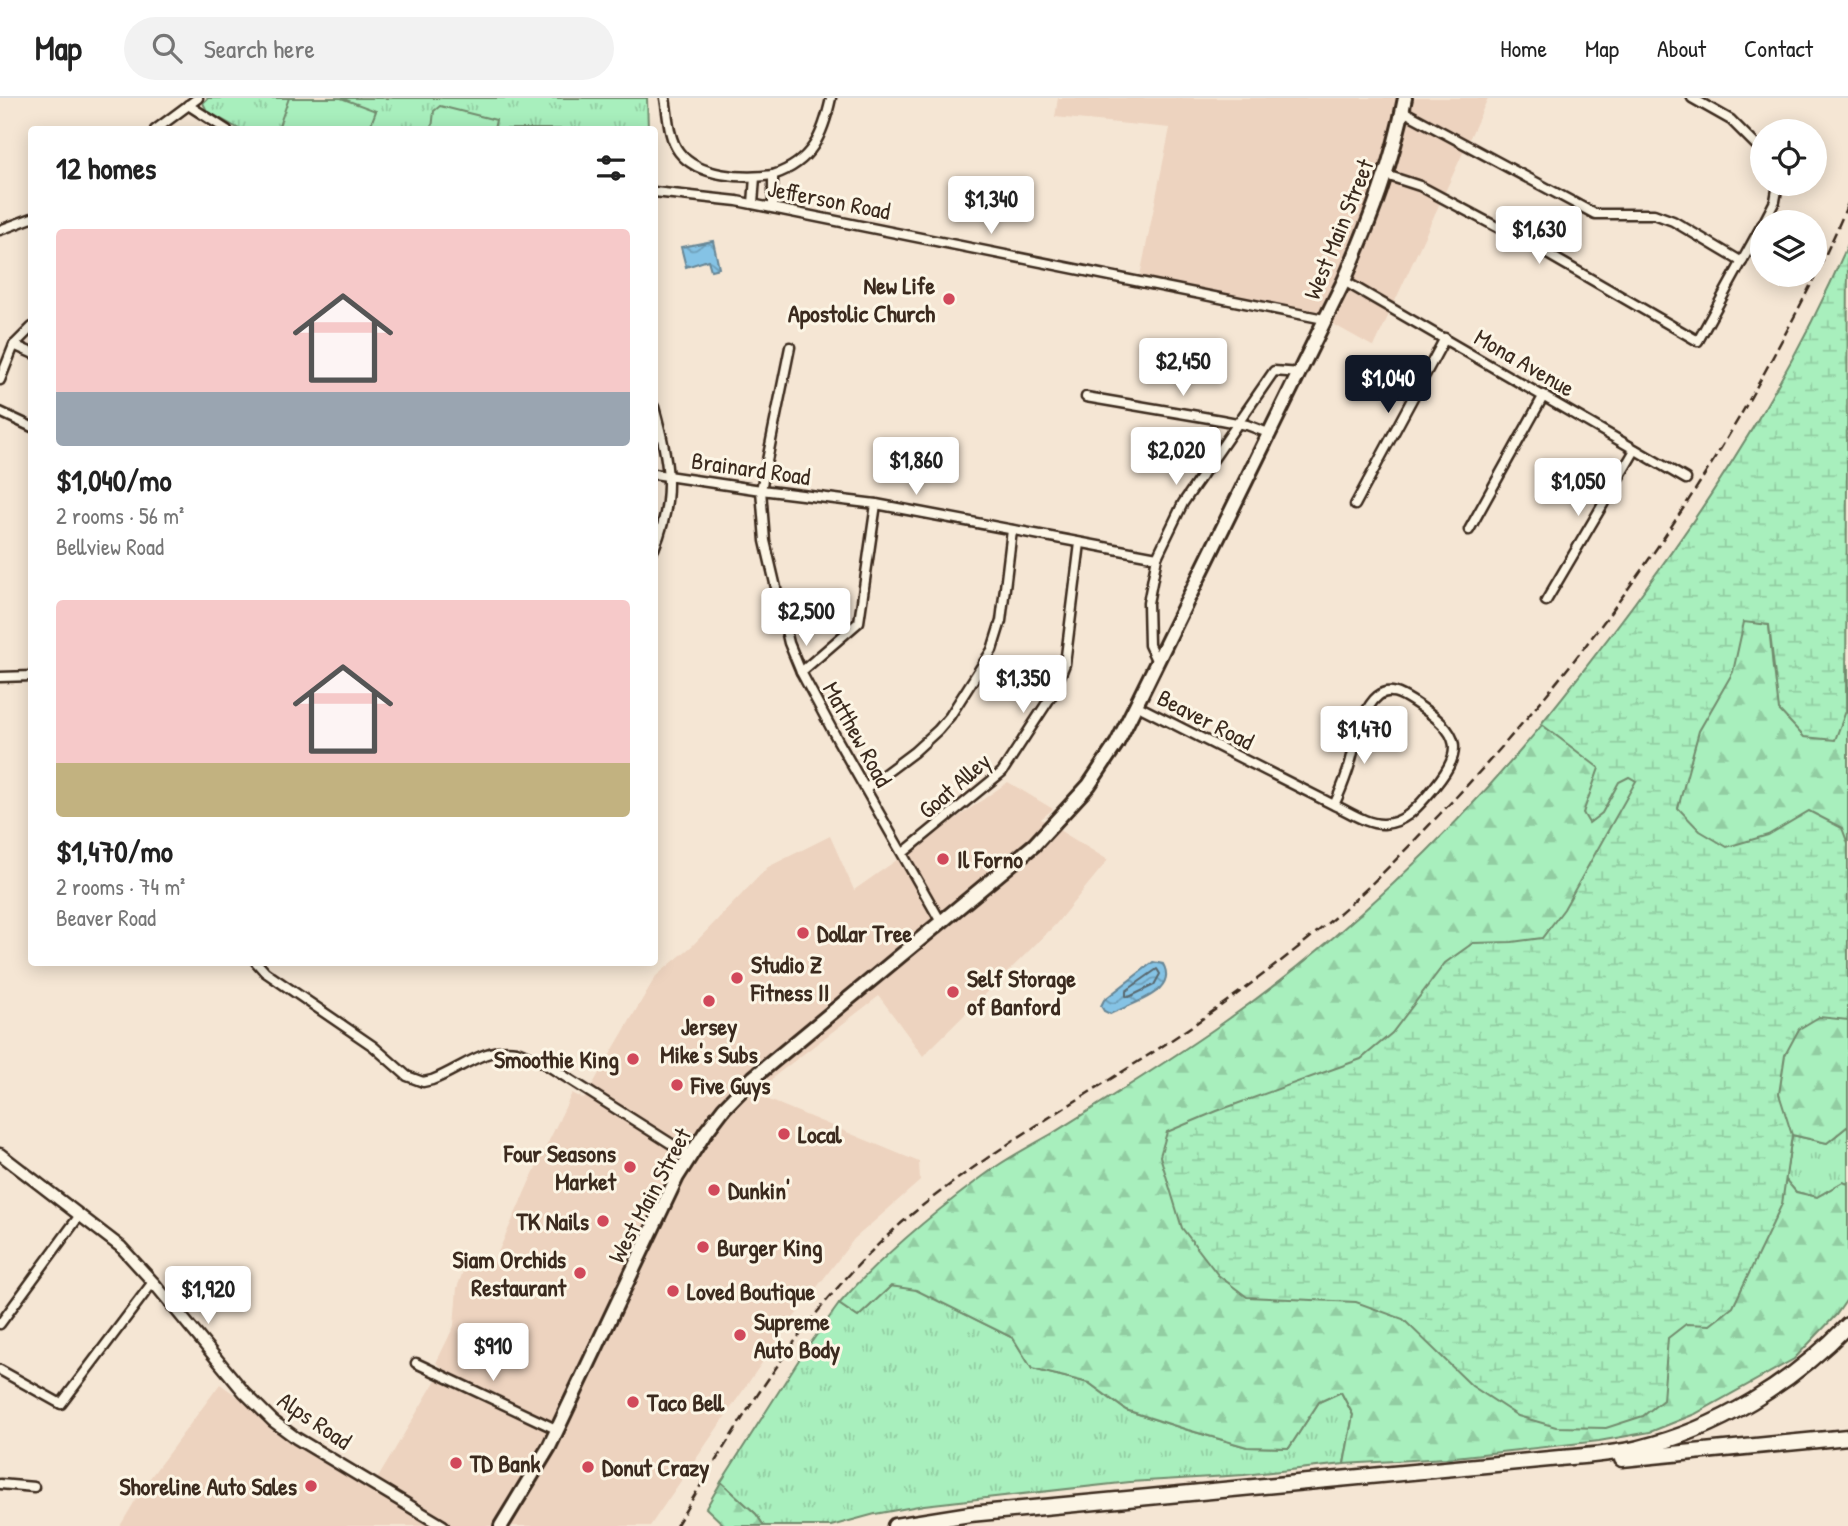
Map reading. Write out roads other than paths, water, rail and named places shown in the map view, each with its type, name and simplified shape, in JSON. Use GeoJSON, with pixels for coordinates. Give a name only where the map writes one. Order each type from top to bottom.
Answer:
{"type":"FeatureCollection","features":[{"type":"Feature","properties":{"kind":"highway"},"geometry":{"type":"LineString","coordinates":[[895,1526],[970,1514],[1536,1461],[1635,1448],[1696,1428],[1753,1400],[1797,1370],[1848,1325]]}},
{"type":"Feature","properties":{"kind":"highway"},"geometry":{"type":"LineString","coordinates":[[928,1526],[1848,1437]]}},
{"type":"Feature","properties":{"kind":"main road","name":"West Main Street"},"geometry":{"type":"LineString","coordinates":[[501,1526],[525,1490],[558,1430],[657,1216],[689,1156],[724,1108],[754,1077],[1034,845],[1074,804],[1108,758],[1345,281],[1386,175],[1404,104]]}},
{"type":"Feature","properties":{"kind":"street"},"geometry":{"type":"LineString","coordinates":[[160,126],[198,98]]}},
{"type":"Feature","properties":{"kind":"street"},"geometry":{"type":"LineString","coordinates":[[666,98],[673,138],[679,152],[698,168],[755,177],[784,171],[818,141],[831,98]]}},
{"type":"Feature","properties":{"kind":"street"},"geometry":{"type":"LineString","coordinates":[[1692,98],[1731,120],[1750,139]]}},
{"type":"Feature","properties":{"kind":"street"},"geometry":{"type":"LineString","coordinates":[[1404,104],[1595,214],[1654,214],[1673,221],[1742,262]]}},
{"type":"Feature","properties":{"kind":"street"},"geometry":{"type":"LineString","coordinates":[[188,105],[221,126]]}},
{"type":"Feature","properties":{"kind":"street"},"geometry":{"type":"LineString","coordinates":[[772,174],[773,208]]}},
{"type":"Feature","properties":{"kind":"street"},"geometry":{"type":"LineString","coordinates":[[1386,175],[1420,186],[1544,252],[1698,341],[1750,248]]}},
{"type":"Feature","properties":{"kind":"street"},"geometry":{"type":"LineString","coordinates":[[753,204],[755,177]]}},
{"type":"Feature","properties":{"kind":"street","name":"Jefferson Road"},"geometry":{"type":"LineString","coordinates":[[658,191],[753,204],[1324,319]]}},
{"type":"Feature","properties":{"kind":"street"},"geometry":{"type":"LineString","coordinates":[[0,230],[28,220]]}},
{"type":"Feature","properties":{"kind":"street","name":"Mona Avenue"},"geometry":{"type":"LineString","coordinates":[[1345,281],[1686,479]]}},
{"type":"Feature","properties":{"kind":"street"},"geometry":{"type":"LineString","coordinates":[[0,380],[14,345],[28,331]]}},
{"type":"Feature","properties":{"kind":"street"},"geometry":{"type":"LineString","coordinates":[[1355,505],[1445,338]]}},
{"type":"Feature","properties":{"kind":"street"},"geometry":{"type":"LineString","coordinates":[[14,345],[28,351]]}},
{"type":"Feature","properties":{"kind":"street","name":"Matthew Road"},"geometry":{"type":"LineString","coordinates":[[790,347],[761,490],[765,541],[789,643],[801,672],[940,922]]}},
{"type":"Feature","properties":{"kind":"street"},"geometry":{"type":"LineString","coordinates":[[1157,663],[1149,645],[1148,603],[1157,557],[1183,503],[1274,371],[1300,373]]}},
{"type":"Feature","properties":{"kind":"street"},"geometry":{"type":"LineString","coordinates":[[1469,530],[1544,395]]}},
{"type":"Feature","properties":{"kind":"street"},"geometry":{"type":"LineString","coordinates":[[1086,397],[1237,424],[1270,434]]}},
{"type":"Feature","properties":{"kind":"street"},"geometry":{"type":"LineString","coordinates":[[0,412],[28,425]]}},
{"type":"Feature","properties":{"kind":"street"},"geometry":{"type":"LineString","coordinates":[[658,424],[670,475],[666,511],[658,536]]}},
{"type":"Feature","properties":{"kind":"street"},"geometry":{"type":"LineString","coordinates":[[1546,601],[1635,450]]}},
{"type":"Feature","properties":{"kind":"street","name":"Brainard Road"},"geometry":{"type":"LineString","coordinates":[[658,474],[876,504],[1157,557]]}},
{"type":"Feature","properties":{"kind":"street"},"geometry":{"type":"LineString","coordinates":[[801,672],[859,622],[876,504]]}},
{"type":"Feature","properties":{"kind":"street"},"geometry":{"type":"LineString","coordinates":[[866,788],[938,730],[992,650],[1001,621],[1012,530]]}},
{"type":"Feature","properties":{"kind":"street","name":"Goat Alley"},"geometry":{"type":"LineString","coordinates":[[903,853],[1002,772],[1054,692],[1065,664],[1080,543]]}},
{"type":"Feature","properties":{"kind":"street"},"geometry":{"type":"LineString","coordinates":[[0,677],[28,676]]}},
{"type":"Feature","properties":{"kind":"street","name":"Beaver Road"},"geometry":{"type":"LineString","coordinates":[[1136,705],[1334,805],[1381,824],[1403,820],[1449,771],[1455,757],[1454,744],[1443,723],[1397,692],[1386,692],[1376,698],[1358,732],[1349,768],[1334,805]]}},
{"type":"Feature","properties":{"kind":"street"},"geometry":{"type":"LineString","coordinates":[[260,966],[373,1046],[414,1080],[432,1080],[482,1055],[496,1051],[516,1051],[542,1062],[689,1156]]}},
{"type":"Feature","properties":{"kind":"street","name":"Alps Road"},"geometry":{"type":"LineString","coordinates":[[0,1154],[121,1247],[222,1367],[273,1421],[296,1438],[443,1526]]}},
{"type":"Feature","properties":{"kind":"street"},"geometry":{"type":"LineString","coordinates":[[0,1324],[80,1215]]}},
{"type":"Feature","properties":{"kind":"street"},"geometry":{"type":"LineString","coordinates":[[0,1370],[61,1404],[153,1282]]}},
{"type":"Feature","properties":{"kind":"street"},"geometry":{"type":"LineString","coordinates":[[416,1363],[558,1430]]}},
{"type":"Feature","properties":{"kind":"street"},"geometry":{"type":"LineString","coordinates":[[0,1483],[34,1486]]}},
{"type":"Feature","properties":{"kind":"water"},"geometry":{"type":"Polygon","coordinates":[[[713,241],[719,268],[711,270],[708,260],[686,267],[681,247],[713,241]]]}},
{"type":"Feature","properties":{"kind":"water"},"geometry":{"type":"Polygon","coordinates":[[[1153,962],[1163,964],[1166,974],[1159,989],[1150,996],[1110,1014],[1104,1011],[1101,1006],[1104,1000],[1153,962]]]}},
{"type":"Feature","properties":{"kind":"railway"},"geometry":{"type":"LineString","coordinates":[[676,1526],[785,1355],[848,1276],[884,1239],[978,1164],[1179,1035],[1293,952],[1376,879],[1488,762],[1535,708],[1624,594],[1705,474],[1796,313],[1824,259],[1848,203]]}},
{"type":"Feature","properties":{"kind":"place","name":"New Life Apostolic Church"},"geometry":{"type":"Point","coordinates":[949,299]}},
{"type":"Feature","properties":{"kind":"place","name":"Il Forno"},"geometry":{"type":"Point","coordinates":[943,859]}},
{"type":"Feature","properties":{"kind":"place","name":"Dollar Tree"},"geometry":{"type":"Point","coordinates":[803,933]}},
{"type":"Feature","properties":{"kind":"place","name":"Studio Z Fitness II"},"geometry":{"type":"Point","coordinates":[737,978]}},
{"type":"Feature","properties":{"kind":"place","name":"Self Storage of Banford"},"geometry":{"type":"Point","coordinates":[953,992]}},
{"type":"Feature","properties":{"kind":"place","name":"Jersey Mike's Subs"},"geometry":{"type":"Point","coordinates":[709,1001]}},
{"type":"Feature","properties":{"kind":"place","name":"Smoothie King"},"geometry":{"type":"Point","coordinates":[633,1059]}},
{"type":"Feature","properties":{"kind":"place","name":"Five Guys"},"geometry":{"type":"Point","coordinates":[677,1085]}},
{"type":"Feature","properties":{"kind":"place","name":"Local"},"geometry":{"type":"Point","coordinates":[784,1134]}},
{"type":"Feature","properties":{"kind":"place","name":"Four Seasons Market"},"geometry":{"type":"Point","coordinates":[630,1167]}},
{"type":"Feature","properties":{"kind":"place","name":"Dunkin'"},"geometry":{"type":"Point","coordinates":[714,1190]}},
{"type":"Feature","properties":{"kind":"place","name":"TK Nails"},"geometry":{"type":"Point","coordinates":[603,1221]}},
{"type":"Feature","properties":{"kind":"place","name":"Burger King"},"geometry":{"type":"Point","coordinates":[703,1247]}},
{"type":"Feature","properties":{"kind":"place","name":"Siam Orchids Restaurant"},"geometry":{"type":"Point","coordinates":[580,1273]}},
{"type":"Feature","properties":{"kind":"place","name":"Loved Boutique"},"geometry":{"type":"Point","coordinates":[673,1291]}},
{"type":"Feature","properties":{"kind":"place","name":"Supreme Auto Body"},"geometry":{"type":"Point","coordinates":[740,1335]}},
{"type":"Feature","properties":{"kind":"place","name":"Taco Bell"},"geometry":{"type":"Point","coordinates":[633,1402]}},
{"type":"Feature","properties":{"kind":"place","name":"TD Bank"},"geometry":{"type":"Point","coordinates":[456,1463]}},
{"type":"Feature","properties":{"kind":"place","name":"Donut Crazy"},"geometry":{"type":"Point","coordinates":[588,1467]}},
{"type":"Feature","properties":{"kind":"place","name":"Shoreline Auto Sales"},"geometry":{"type":"Point","coordinates":[311,1486]}}]}
